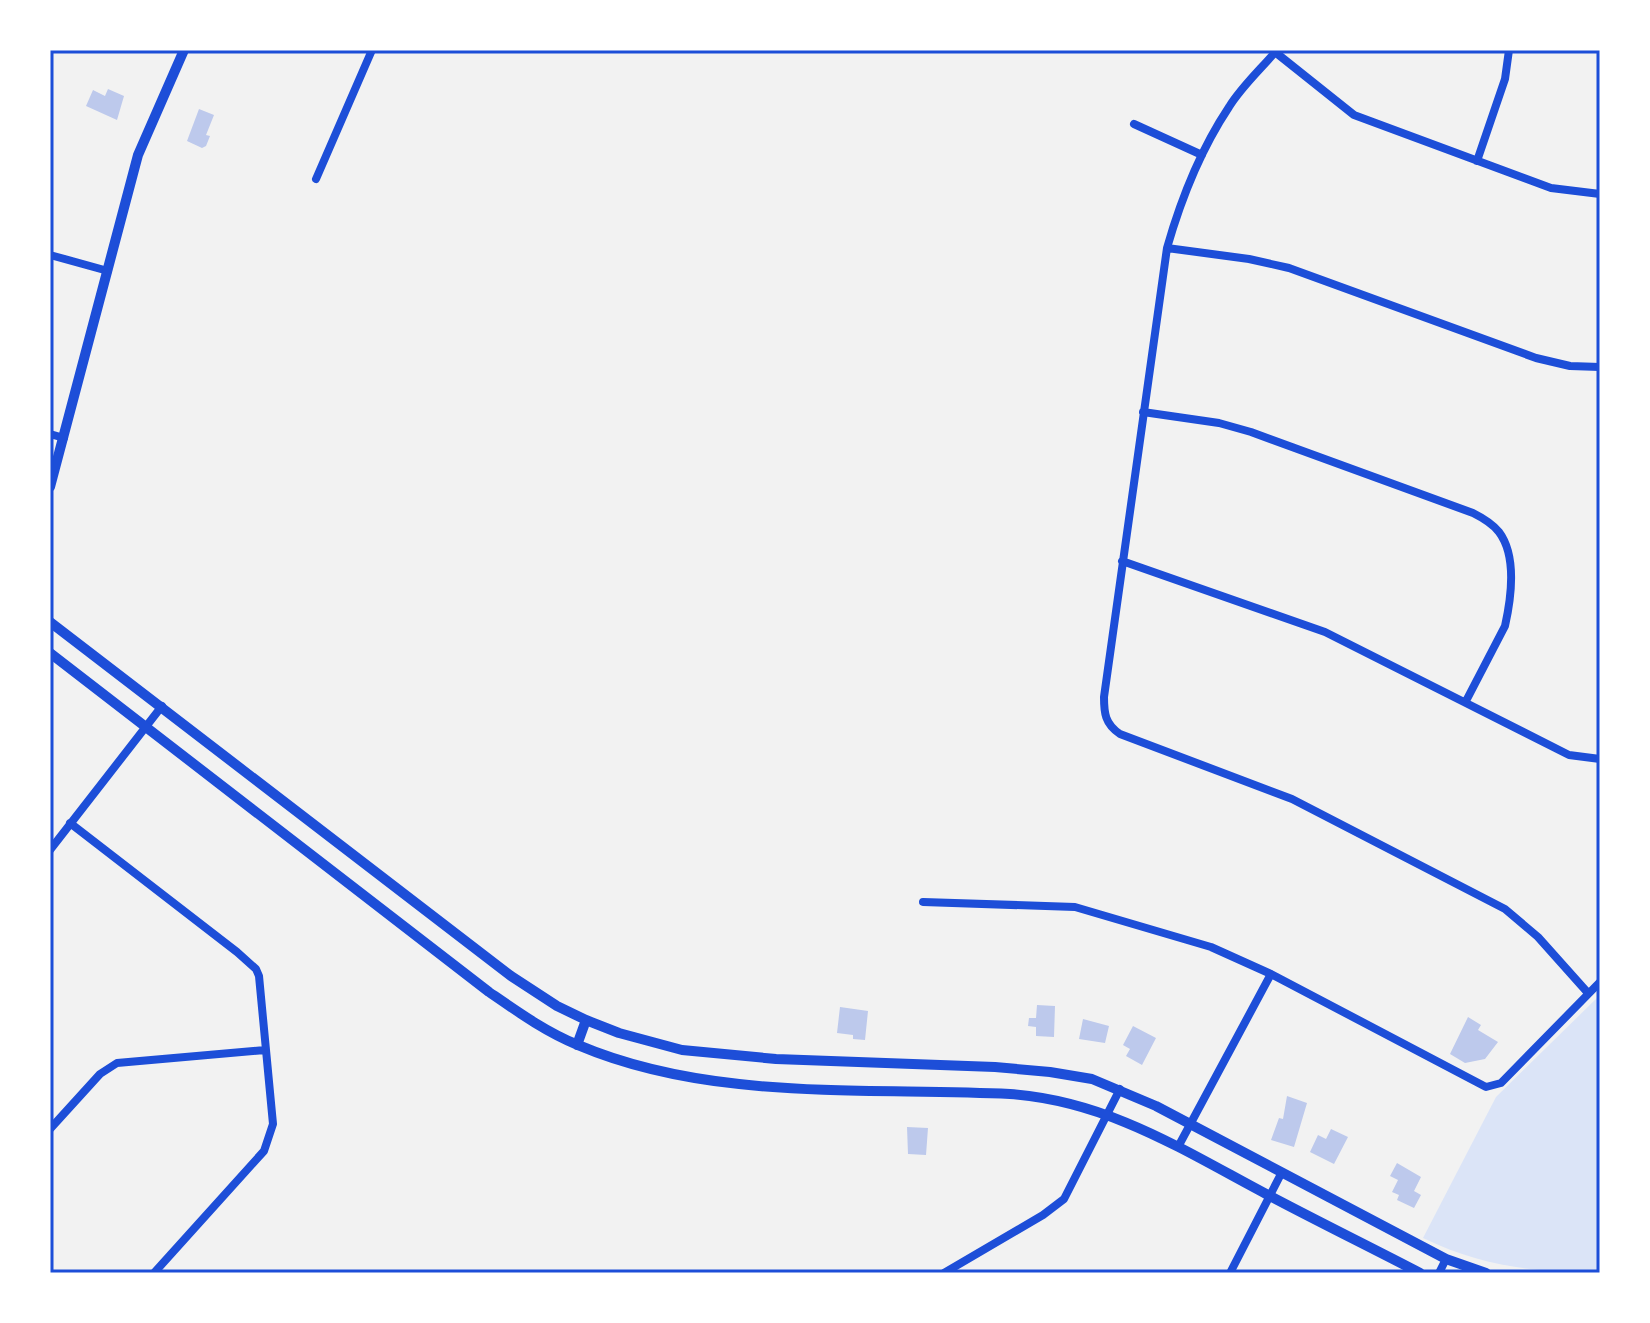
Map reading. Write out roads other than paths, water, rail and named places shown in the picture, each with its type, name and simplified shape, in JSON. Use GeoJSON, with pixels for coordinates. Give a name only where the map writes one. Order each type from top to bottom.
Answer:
{"type":"FeatureCollection","features":[{"type":"Feature","properties":{"kind":"street"},"geometry":{"type":"LineString","coordinates":[[50,487],[138,155],[184,50]]}},
{"type":"Feature","properties":{"kind":"street"},"geometry":{"type":"LineString","coordinates":[[316,179],[372,50]]}},
{"type":"Feature","properties":{"kind":"street"},"geometry":{"type":"LineString","coordinates":[[1477,161],[1505,79],[1509,50]]}},
{"type":"Feature","properties":{"kind":"street"},"geometry":{"type":"LineString","coordinates":[[1588,993],[1538,937],[1505,909],[1292,799],[1127,737],[1114,730],[1105,716],[1104,697],[1167,248],[1176,215],[1202,155],[1231,104],[1276,51],[1354,115],[1560,191],[1600,194]]}},
{"type":"Feature","properties":{"kind":"street"},"geometry":{"type":"LineString","coordinates":[[1134,124],[1202,155]]}},
{"type":"Feature","properties":{"kind":"street"},"geometry":{"type":"LineString","coordinates":[[1167,248],[1249,259],[1289,268],[1536,358],[1570,366],[1600,367]]}},
{"type":"Feature","properties":{"kind":"street"},"geometry":{"type":"LineString","coordinates":[[50,255],[108,271]]}},
{"type":"Feature","properties":{"kind":"street"},"geometry":{"type":"LineString","coordinates":[[1143,412],[1219,423],[1251,432],[1473,513],[1492,525],[1501,534],[1507,554],[1510,581],[1508,612],[1505,626],[1466,701]]}},
{"type":"Feature","properties":{"kind":"street"},"geometry":{"type":"LineString","coordinates":[[50,434],[64,438]]}},
{"type":"Feature","properties":{"kind":"street"},"geometry":{"type":"LineString","coordinates":[[1122,561],[1325,632],[1569,755],[1600,759]]}},
{"type":"Feature","properties":{"kind":"street"},"geometry":{"type":"LineString","coordinates":[[50,622],[511,976],[557,1006],[586,1020],[651,1043],[709,1055],[995,1067],[1092,1079],[1190,1123],[1446,1259],[1486,1273]]}},
{"type":"Feature","properties":{"kind":"street"},"geometry":{"type":"LineString","coordinates":[[50,653],[489,992],[577,1045],[639,1067],[704,1081],[1035,1096],[1071,1102],[1108,1114],[1178,1147],[1420,1273]]}},
{"type":"Feature","properties":{"kind":"street"},"geometry":{"type":"LineString","coordinates":[[50,850],[162,706]]}},
{"type":"Feature","properties":{"kind":"street"},"geometry":{"type":"LineString","coordinates":[[70,823],[256,969],[261,987],[273,1126],[268,1143],[252,1166],[154,1273]]}},
{"type":"Feature","properties":{"kind":"street"},"geometry":{"type":"LineString","coordinates":[[923,902],[1075,907],[1211,947],[1271,974],[1486,1087],[1501,1083],[1600,982]]}},
{"type":"Feature","properties":{"kind":"street"},"geometry":{"type":"LineString","coordinates":[[1178,1147],[1271,974]]}},
{"type":"Feature","properties":{"kind":"street"},"geometry":{"type":"LineString","coordinates":[[577,1045],[586,1020]]}},
{"type":"Feature","properties":{"kind":"street"},"geometry":{"type":"LineString","coordinates":[[50,1129],[100,1074],[117,1063],[265,1050]]}},
{"type":"Feature","properties":{"kind":"street"},"geometry":{"type":"LineString","coordinates":[[944,1273],[1043,1215],[1064,1199],[1120,1089]]}},
{"type":"Feature","properties":{"kind":"street"},"geometry":{"type":"LineString","coordinates":[[1230,1273],[1282,1172]]}},
{"type":"Feature","properties":{"kind":"street"},"geometry":{"type":"LineString","coordinates":[[1439,1273],[1446,1259]]}}]}
